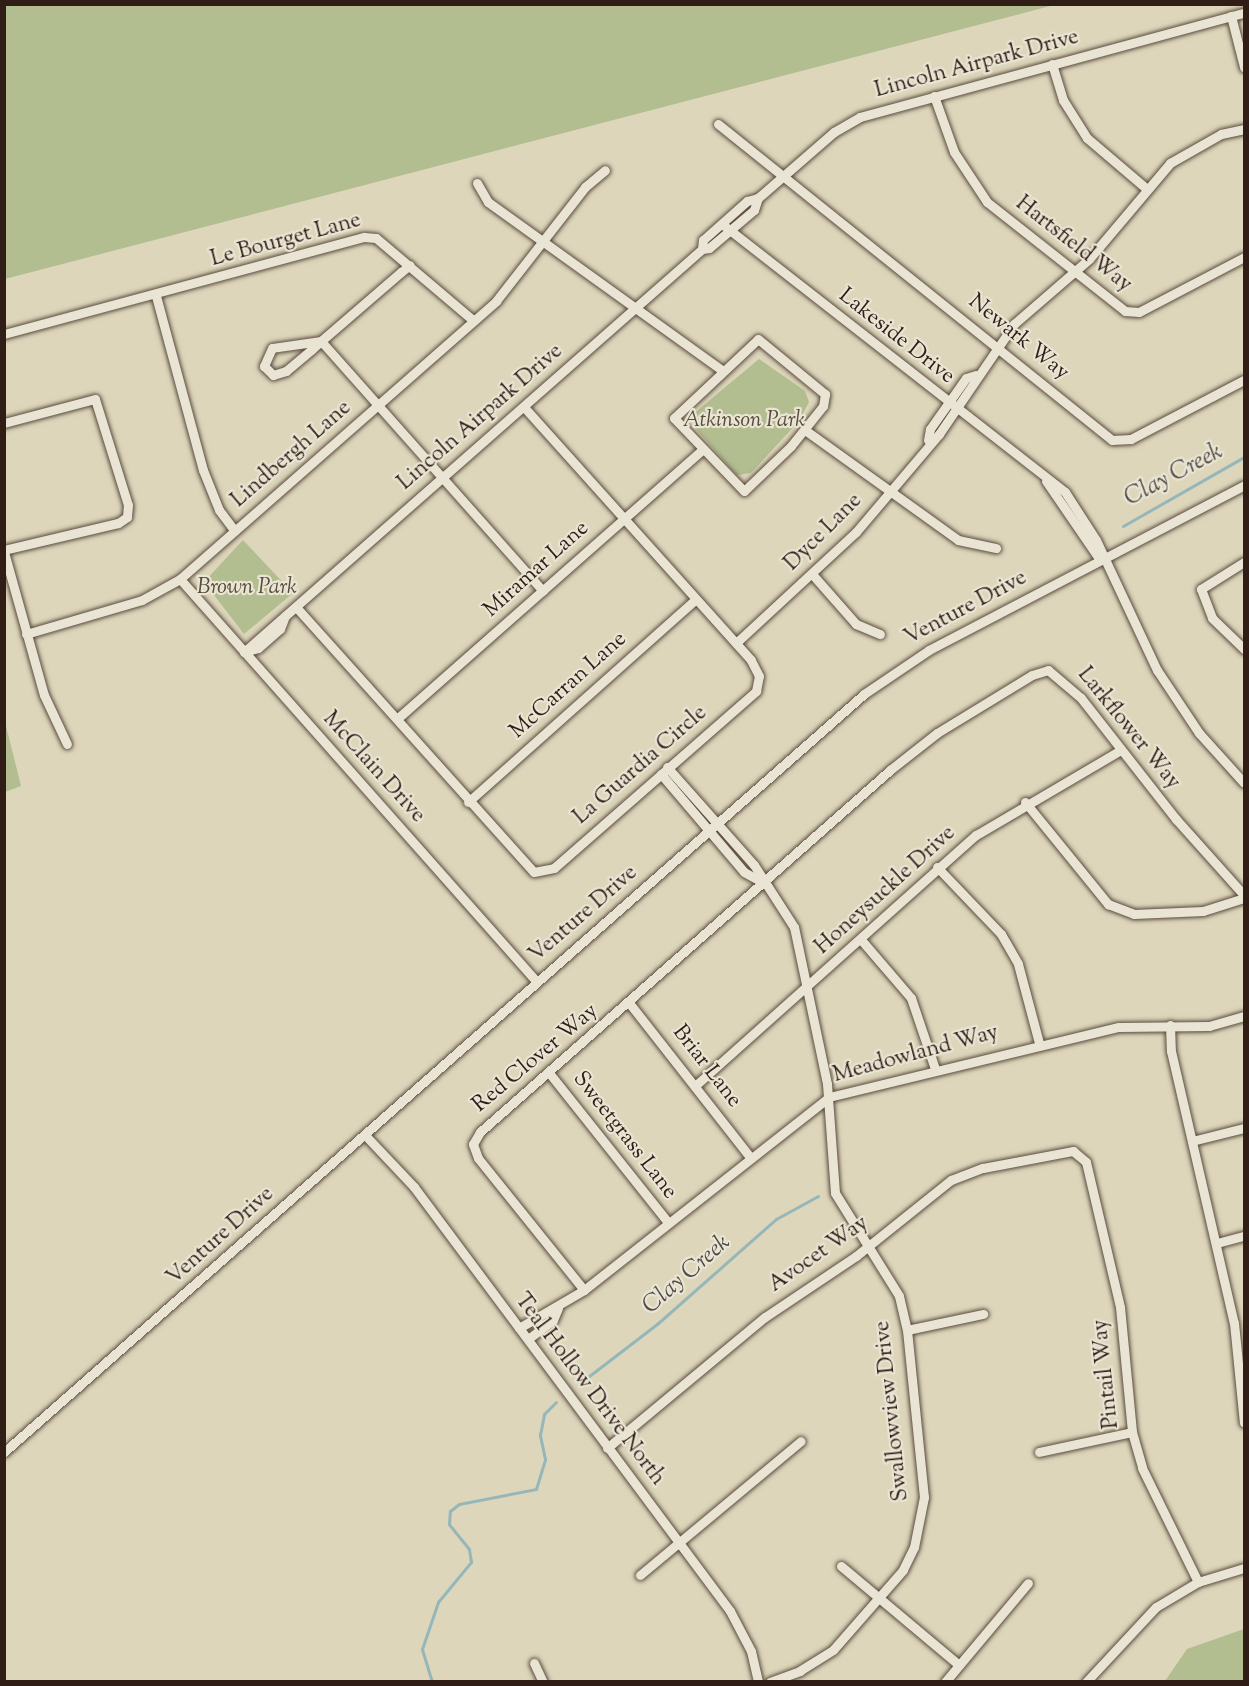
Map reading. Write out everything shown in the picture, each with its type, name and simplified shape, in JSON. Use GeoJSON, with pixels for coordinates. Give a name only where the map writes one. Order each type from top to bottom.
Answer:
{"type":"FeatureCollection","features":[{"type":"Feature","properties":{"kind":"street","name":"Lincoln Airpark Drive"},"geometry":{"type":"LineString","coordinates":[[702,249],[702,240],[747,201],[758,198],[861,117],[1245,13]]}},
{"type":"Feature","properties":{"kind":"street"},"geometry":{"type":"LineString","coordinates":[[1231,16],[1245,67]]}},
{"type":"Feature","properties":{"kind":"street"},"geometry":{"type":"LineString","coordinates":[[1052,64],[1062,100],[1087,138],[1147,189]]}},
{"type":"Feature","properties":{"kind":"street","name":"Hartsfield Way"},"geometry":{"type":"LineString","coordinates":[[934,96],[954,152],[987,202],[1074,272],[1131,313],[1245,257]]}},
{"type":"Feature","properties":{"kind":"street","name":"Newark Way"},"geometry":{"type":"LineString","coordinates":[[718,124],[782,177],[1120,442],[1245,380]]}},
{"type":"Feature","properties":{"kind":"street"},"geometry":{"type":"LineString","coordinates":[[976,375],[1035,303],[1074,272],[1170,163],[1192,148],[1245,129]]}},
{"type":"Feature","properties":{"kind":"street","name":"Lindbergh Lane"},"geometry":{"type":"LineString","coordinates":[[26,634],[142,600],[180,579],[474,321],[521,276],[585,187],[605,170]]}},
{"type":"Feature","properties":{"kind":"street"},"geometry":{"type":"LineString","coordinates":[[477,183],[488,202],[722,370]]}},
{"type":"Feature","properties":{"kind":"street","name":"Lincoln Airpark Drive"},"geometry":{"type":"LineString","coordinates":[[244,652],[702,249],[730,231],[754,210],[758,198]]}},
{"type":"Feature","properties":{"kind":"street","name":"Lakeside Drive"},"geometry":{"type":"LineString","coordinates":[[722,224],[1046,480],[1076,507],[1100,560],[1166,684],[1245,783]]}},
{"type":"Feature","properties":{"kind":"street","name":"Le Bourget Lane"},"geometry":{"type":"LineString","coordinates":[[4,334],[117,307],[364,237],[376,238],[474,321]]}},
{"type":"Feature","properties":{"kind":"street"},"geometry":{"type":"LineString","coordinates":[[321,341],[272,348],[264,366],[279,375],[321,341],[410,265]]}},
{"type":"Feature","properties":{"kind":"street"},"geometry":{"type":"LineString","coordinates":[[156,296],[206,478],[235,531]]}},
{"type":"Feature","properties":{"kind":"street"},"geometry":{"type":"LineString","coordinates":[[758,339],[768,344],[825,394],[823,406],[805,430],[744,491],[702,450],[674,418],[747,345],[758,339]]}},
{"type":"Feature","properties":{"kind":"street"},"geometry":{"type":"LineString","coordinates":[[321,341],[543,591]]}},
{"type":"Feature","properties":{"kind":"street","name":"Dyce Lane"},"geometry":{"type":"LineString","coordinates":[[928,440],[948,402],[966,378],[976,375]]}},
{"type":"Feature","properties":{"kind":"street","name":"Dyce Lane"},"geometry":{"type":"LineString","coordinates":[[736,643],[812,574],[890,491],[928,440],[956,409],[976,375]]}},
{"type":"Feature","properties":{"kind":"street"},"geometry":{"type":"LineString","coordinates":[[4,423],[95,399],[128,506],[127,517],[118,524],[4,551],[44,695],[67,744]]}},
{"type":"Feature","properties":{"kind":"street","name":"La Guardia Circle"},"geometry":{"type":"LineString","coordinates":[[296,607],[398,718],[526,867],[544,872],[756,691],[758,670],[525,407]]}},
{"type":"Feature","properties":{"kind":"street"},"geometry":{"type":"LineString","coordinates":[[805,430],[958,540],[996,548]]}},
{"type":"Feature","properties":{"kind":"street","name":"Miramar Lane"},"geometry":{"type":"LineString","coordinates":[[398,718],[702,450]]}},
{"type":"Feature","properties":{"kind":"street","name":"Venture Drive"},"geometry":{"type":"LineString","coordinates":[[4,1452],[365,1136],[717,823],[902,666],[1245,485]]}},
{"type":"Feature","properties":{"kind":"street"},"geometry":{"type":"LineString","coordinates":[[1245,562],[1201,589],[1212,618],[1245,649]]}},
{"type":"Feature","properties":{"kind":"street"},"geometry":{"type":"LineString","coordinates":[[812,574],[856,624],[880,634]]}},
{"type":"Feature","properties":{"kind":"street","name":"McClain Drive"},"geometry":{"type":"LineString","coordinates":[[180,579],[537,982]]}},
{"type":"Feature","properties":{"kind":"street","name":"McCarran Lane"},"geometry":{"type":"LineString","coordinates":[[468,802],[695,600]]}},
{"type":"Feature","properties":{"kind":"street","name":"Larkflower Way"},"geometry":{"type":"LineString","coordinates":[[764,882],[937,733],[1032,675],[1048,670],[1059,675],[1119,751],[1245,896]]}},
{"type":"Feature","properties":{"kind":"street","name":"Honeysuckle Drive"},"geometry":{"type":"LineString","coordinates":[[696,1085],[862,942],[937,867],[1025,802],[1119,751]]}},
{"type":"Feature","properties":{"kind":"street","name":"Swallowview Drive"},"geometry":{"type":"LineString","coordinates":[[664,770],[717,823],[764,882],[794,927],[810,985],[829,1097],[835,1193],[867,1248],[899,1296],[907,1330],[922,1525],[903,1570],[833,1650],[800,1671],[770,1682]]}},
{"type":"Feature","properties":{"kind":"street","name":"Swallowview Drive"},"geometry":{"type":"LineString","coordinates":[[664,770],[709,831],[744,872],[764,882]]}},
{"type":"Feature","properties":{"kind":"street"},"geometry":{"type":"LineString","coordinates":[[1025,802],[1108,904],[1134,914],[1203,911],[1245,896]]}},
{"type":"Feature","properties":{"kind":"street"},"geometry":{"type":"LineString","coordinates":[[937,867],[1001,934],[1018,964],[1040,1043]]}},
{"type":"Feature","properties":{"kind":"street","name":"Red Clover Way"},"geometry":{"type":"LineString","coordinates":[[584,1290],[473,1144],[764,882]]}},
{"type":"Feature","properties":{"kind":"street"},"geometry":{"type":"LineString","coordinates":[[862,942],[911,998],[935,1069]]}},
{"type":"Feature","properties":{"kind":"street","name":"Briar Lane"},"geometry":{"type":"LineString","coordinates":[[630,1004],[696,1085],[749,1156]]}},
{"type":"Feature","properties":{"kind":"street","name":"Meadowland Way"},"geometry":{"type":"LineString","coordinates":[[519,1328],[558,1308],[584,1290],[749,1156],[829,1097],[1040,1043],[1119,1027],[1209,1026],[1245,1016]]}},
{"type":"Feature","properties":{"kind":"street"},"geometry":{"type":"LineString","coordinates":[[1170,1025],[1192,1141],[1240,1346],[1245,1423]]}},
{"type":"Feature","properties":{"kind":"street","name":"Sweetgrass Lane"},"geometry":{"type":"LineString","coordinates":[[550,1074],[667,1221]]}},
{"type":"Feature","properties":{"kind":"street"},"geometry":{"type":"LineString","coordinates":[[1192,1141],[1245,1128]]}},
{"type":"Feature","properties":{"kind":"street","name":"Teal Hollow Drive North"},"geometry":{"type":"LineString","coordinates":[[365,1136],[414,1187],[679,1543],[743,1632],[758,1682]]}},
{"type":"Feature","properties":{"kind":"street","name":"Avocet Way"},"geometry":{"type":"LineString","coordinates":[[607,1448],[765,1317],[867,1248],[936,1189],[966,1173],[1080,1154]]}},
{"type":"Feature","properties":{"kind":"street","name":"Pintail Way"},"geometry":{"type":"LineString","coordinates":[[1080,1154],[1086,1162],[1120,1307],[1132,1432],[1142,1468],[1198,1582]]}},
{"type":"Feature","properties":{"kind":"street"},"geometry":{"type":"LineString","coordinates":[[1217,1243],[1245,1236]]}},
{"type":"Feature","properties":{"kind":"street","name":"Meadowland Way"},"geometry":{"type":"LineString","coordinates":[[528,1339],[553,1320],[558,1308]]}},
{"type":"Feature","properties":{"kind":"street"},"geometry":{"type":"LineString","coordinates":[[907,1330],[983,1314]]}},
{"type":"Feature","properties":{"kind":"street"},"geometry":{"type":"LineString","coordinates":[[1039,1452],[1132,1432]]}},
{"type":"Feature","properties":{"kind":"street"},"geometry":{"type":"LineString","coordinates":[[640,1575],[801,1441]]}},
{"type":"Feature","properties":{"kind":"street"},"geometry":{"type":"LineString","coordinates":[[842,1566],[959,1665]]}},
{"type":"Feature","properties":{"kind":"street"},"geometry":{"type":"LineString","coordinates":[[1086,1682],[1156,1607],[1198,1582],[1245,1568]]}},
{"type":"Feature","properties":{"kind":"street"},"geometry":{"type":"LineString","coordinates":[[945,1682],[1028,1583]]}},
{"type":"Feature","properties":{"kind":"street"},"geometry":{"type":"LineString","coordinates":[[534,1663],[543,1682]]}},
{"type":"Feature","properties":{"kind":"green space"},"geometry":{"type":"Polygon","coordinates":[[[5,4],[1054,4],[1054,5],[5,279],[5,4]]]}},
{"type":"Feature","properties":{"kind":"green space","name":"Atkinson Park"},"geometry":{"type":"Polygon","coordinates":[[[759,359],[805,391],[809,402],[799,421],[751,473],[737,475],[695,428],[692,415],[759,359]]]}},
{"type":"Feature","properties":{"kind":"green space","name":"Brown Park"},"geometry":{"type":"Polygon","coordinates":[[[243,540],[293,593],[244,634],[204,582],[243,540]]]}},
{"type":"Feature","properties":{"kind":"green space"},"geometry":{"type":"Polygon","coordinates":[[[5,722],[21,786],[4,792],[5,722]]]}},
{"type":"Feature","properties":{"kind":"green space"},"geometry":{"type":"Polygon","coordinates":[[[1244,1629],[1244,1681],[1165,1681],[1187,1649],[1244,1629]]]}},
{"type":"Feature","properties":{"kind":"waterway","name":"Clay Creek"},"geometry":{"type":"LineString","coordinates":[[1123,526],[1244,457]]}},
{"type":"Feature","properties":{"kind":"waterway","name":"Clay Creek"},"geometry":{"type":"LineString","coordinates":[[580,1383],[657,1324],[776,1219],[818,1196]]}},
{"type":"Feature","properties":{"kind":"waterway","name":"Clay Creek"},"geometry":{"type":"LineString","coordinates":[[432,1682],[422,1649],[438,1602],[471,1562],[469,1549],[449,1524],[450,1511],[459,1504],[536,1489],[545,1459],[540,1435],[544,1414],[556,1402]]}}]}
